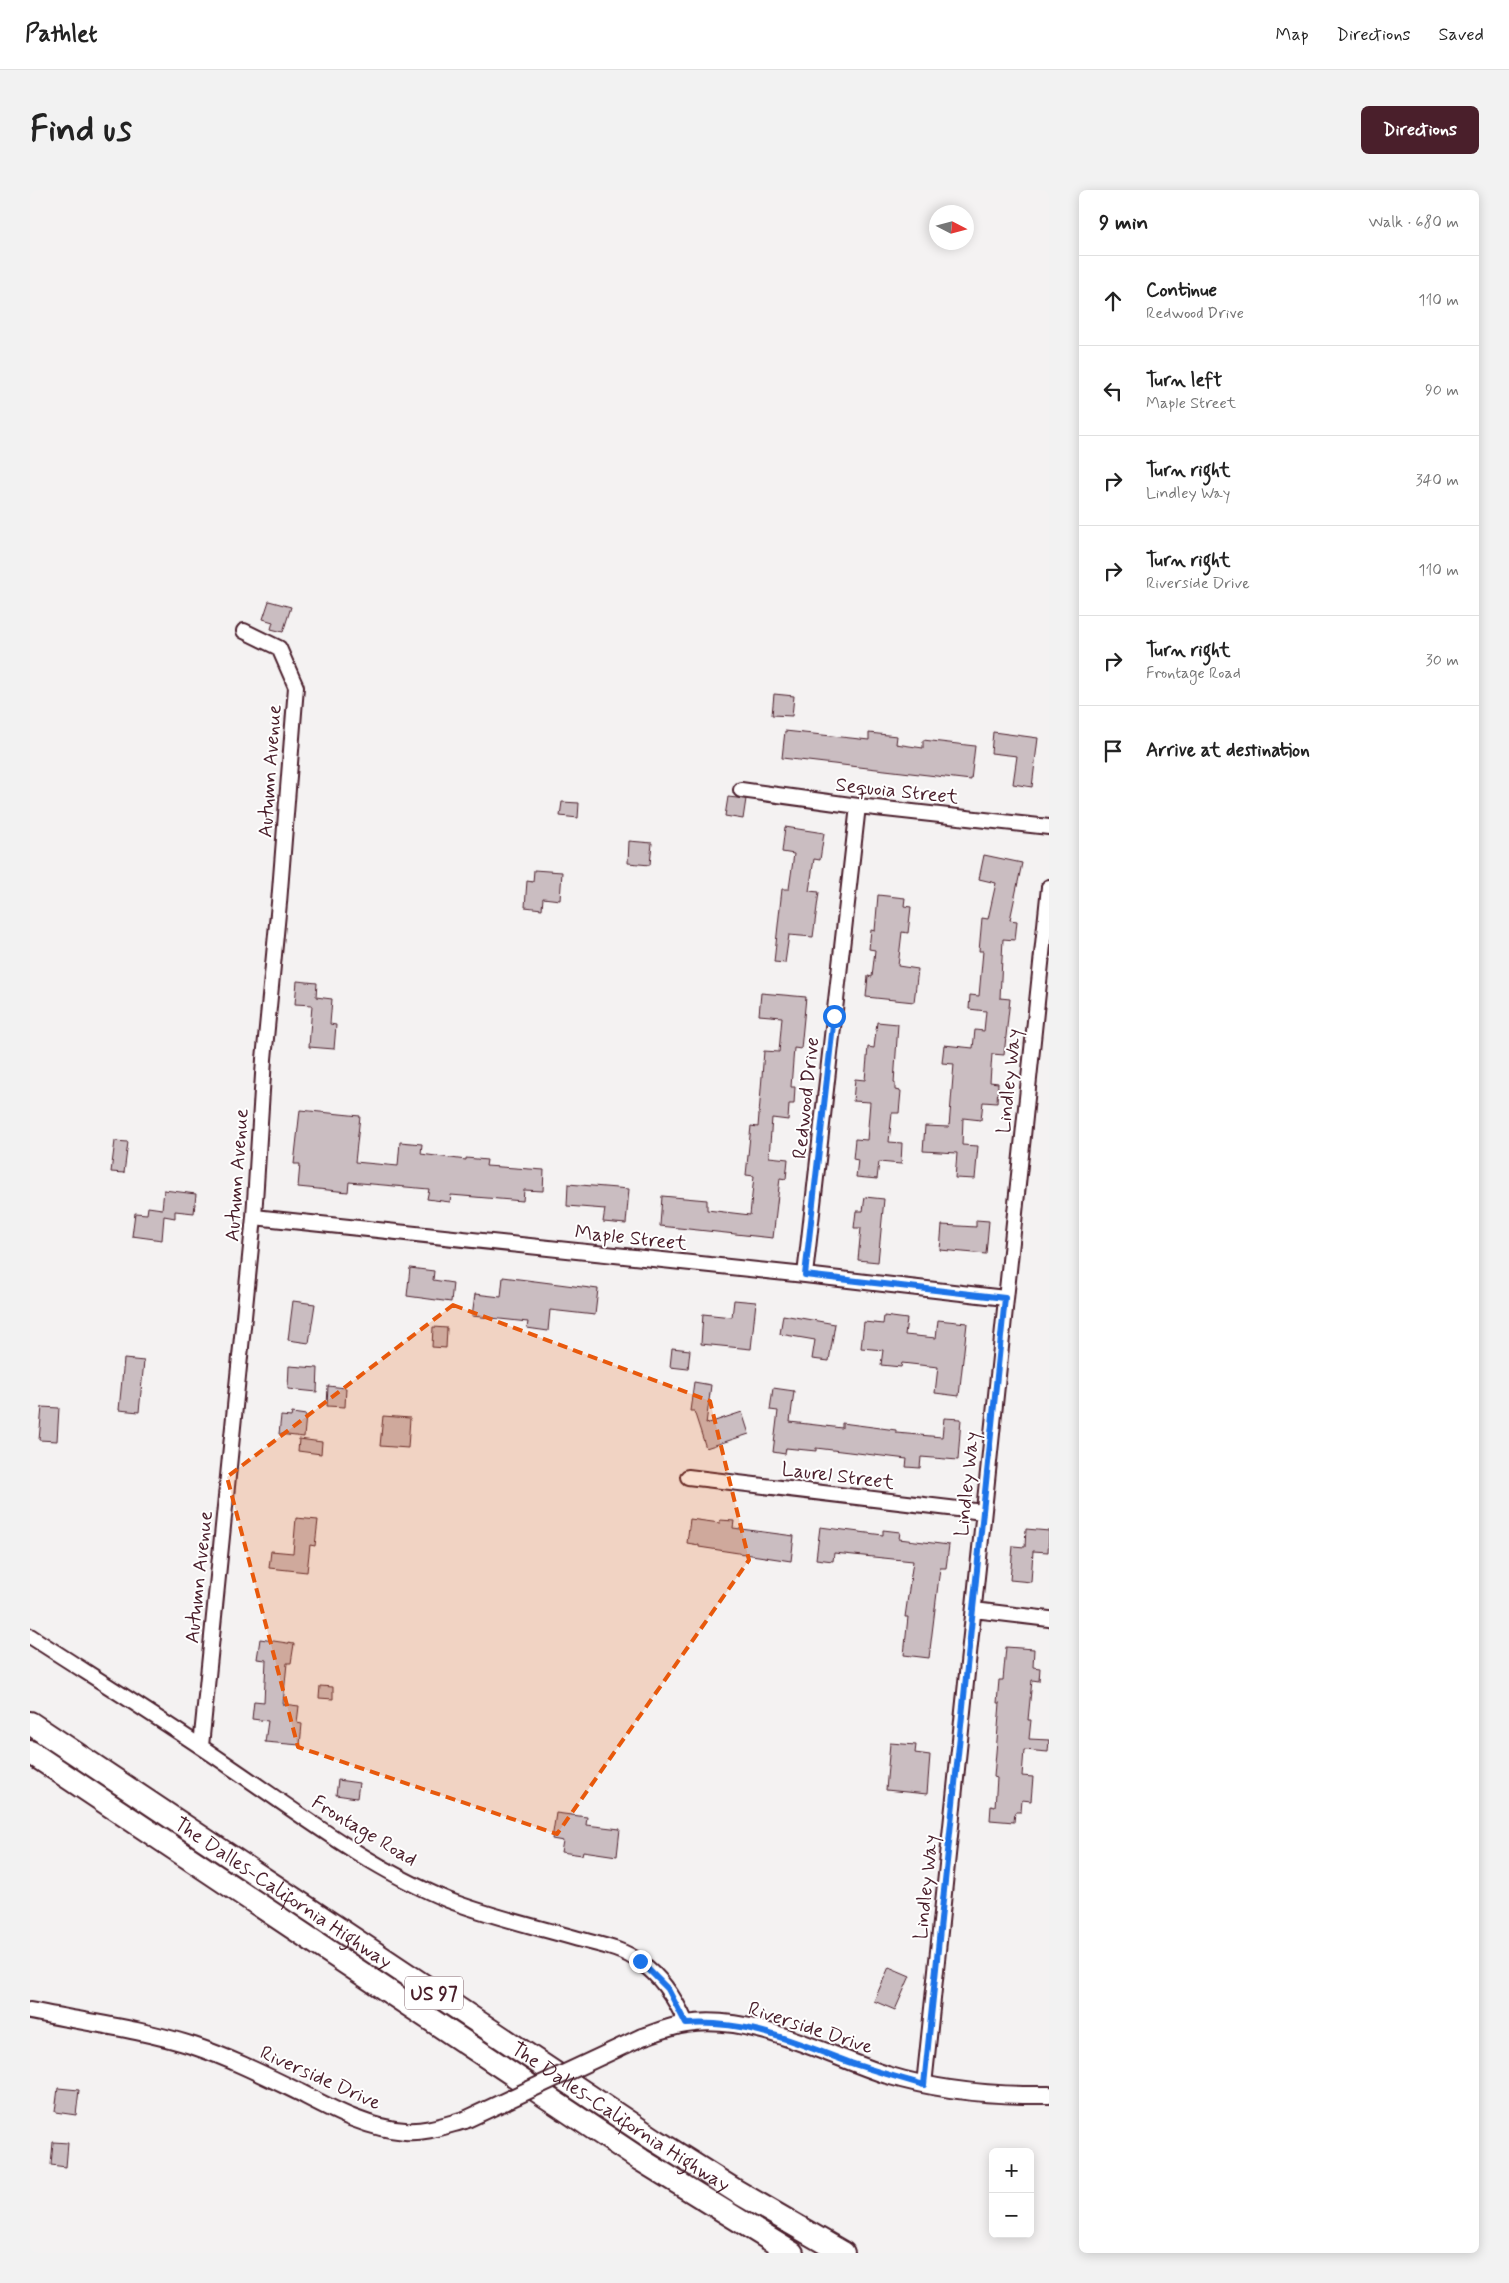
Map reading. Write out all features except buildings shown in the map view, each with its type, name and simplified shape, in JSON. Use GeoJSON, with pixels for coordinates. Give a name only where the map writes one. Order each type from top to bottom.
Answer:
{"type":"FeatureCollection","features":[{"type":"Feature","properties":{"kind":"highway","name":"The Dalles-California Highway"},"geometry":{"type":"LineString","coordinates":[[30,1723],[647,2135],[736,2192],[843,2253]]}},
{"type":"Feature","properties":{"kind":"highway","name":"The Dalles-California Highway"},"geometry":{"type":"LineString","coordinates":[[30,1752],[624,2149],[792,2253]]}},
{"type":"Feature","properties":{"kind":"street","name":"Autumn Avenue"},"geometry":{"type":"LineString","coordinates":[[201,1746],[254,1217],[264,1059],[279,903],[296,687],[280,648],[244,631]]}},
{"type":"Feature","properties":{"kind":"street","name":"Sequoia Street"},"geometry":{"type":"LineString","coordinates":[[741,790],[858,806],[1049,826]]}},
{"type":"Feature","properties":{"kind":"street","name":"Redwood Drive"},"geometry":{"type":"LineString","coordinates":[[805,1275],[858,806]]}},
{"type":"Feature","properties":{"kind":"street","name":"Lindley Way"},"geometry":{"type":"LineString","coordinates":[[924,2085],[1049,887]]}},
{"type":"Feature","properties":{"kind":"street","name":"Maple Street"},"geometry":{"type":"LineString","coordinates":[[254,1217],[1005,1298]]}},
{"type":"Feature","properties":{"kind":"street","name":"Laurel Street"},"geometry":{"type":"LineString","coordinates":[[688,1477],[983,1512]]}},
{"type":"Feature","properties":{"kind":"street"},"geometry":{"type":"LineString","coordinates":[[974,1610],[1049,1619]]}},
{"type":"Feature","properties":{"kind":"street","name":"Frontage Road"},"geometry":{"type":"LineString","coordinates":[[30,1636],[201,1746],[366,1858],[448,1900],[503,1918],[602,1945],[623,1952],[640,1961],[668,1989],[686,2024]]}},
{"type":"Feature","properties":{"kind":"street","name":"Riverside Drive"},"geometry":{"type":"LineString","coordinates":[[30,2011],[153,2035],[193,2046],[232,2059],[346,2116],[379,2127],[407,2131],[436,2128],[465,2120],[642,2037],[686,2024],[718,2023],[757,2029],[888,2075],[924,2085],[968,2092],[1013,2096],[1049,2095]]}},
{"type":"Feature","properties":{"kind":"highlighted area"},"geometry":{"type":"Polygon","coordinates":[[[453,1305],[710,1401],[749,1560],[557,1834],[298,1747],[227,1477],[453,1305]]]}},
{"type":"Feature","properties":{"kind":"route"},"geometry":{"type":"LineString","coordinates":[[640,1961],[668,1989],[679,2007],[686,2024],[711,2022],[757,2029],[852,2063],[924,2085],[1005,1298],[805,1275],[834,1016]]}}]}
